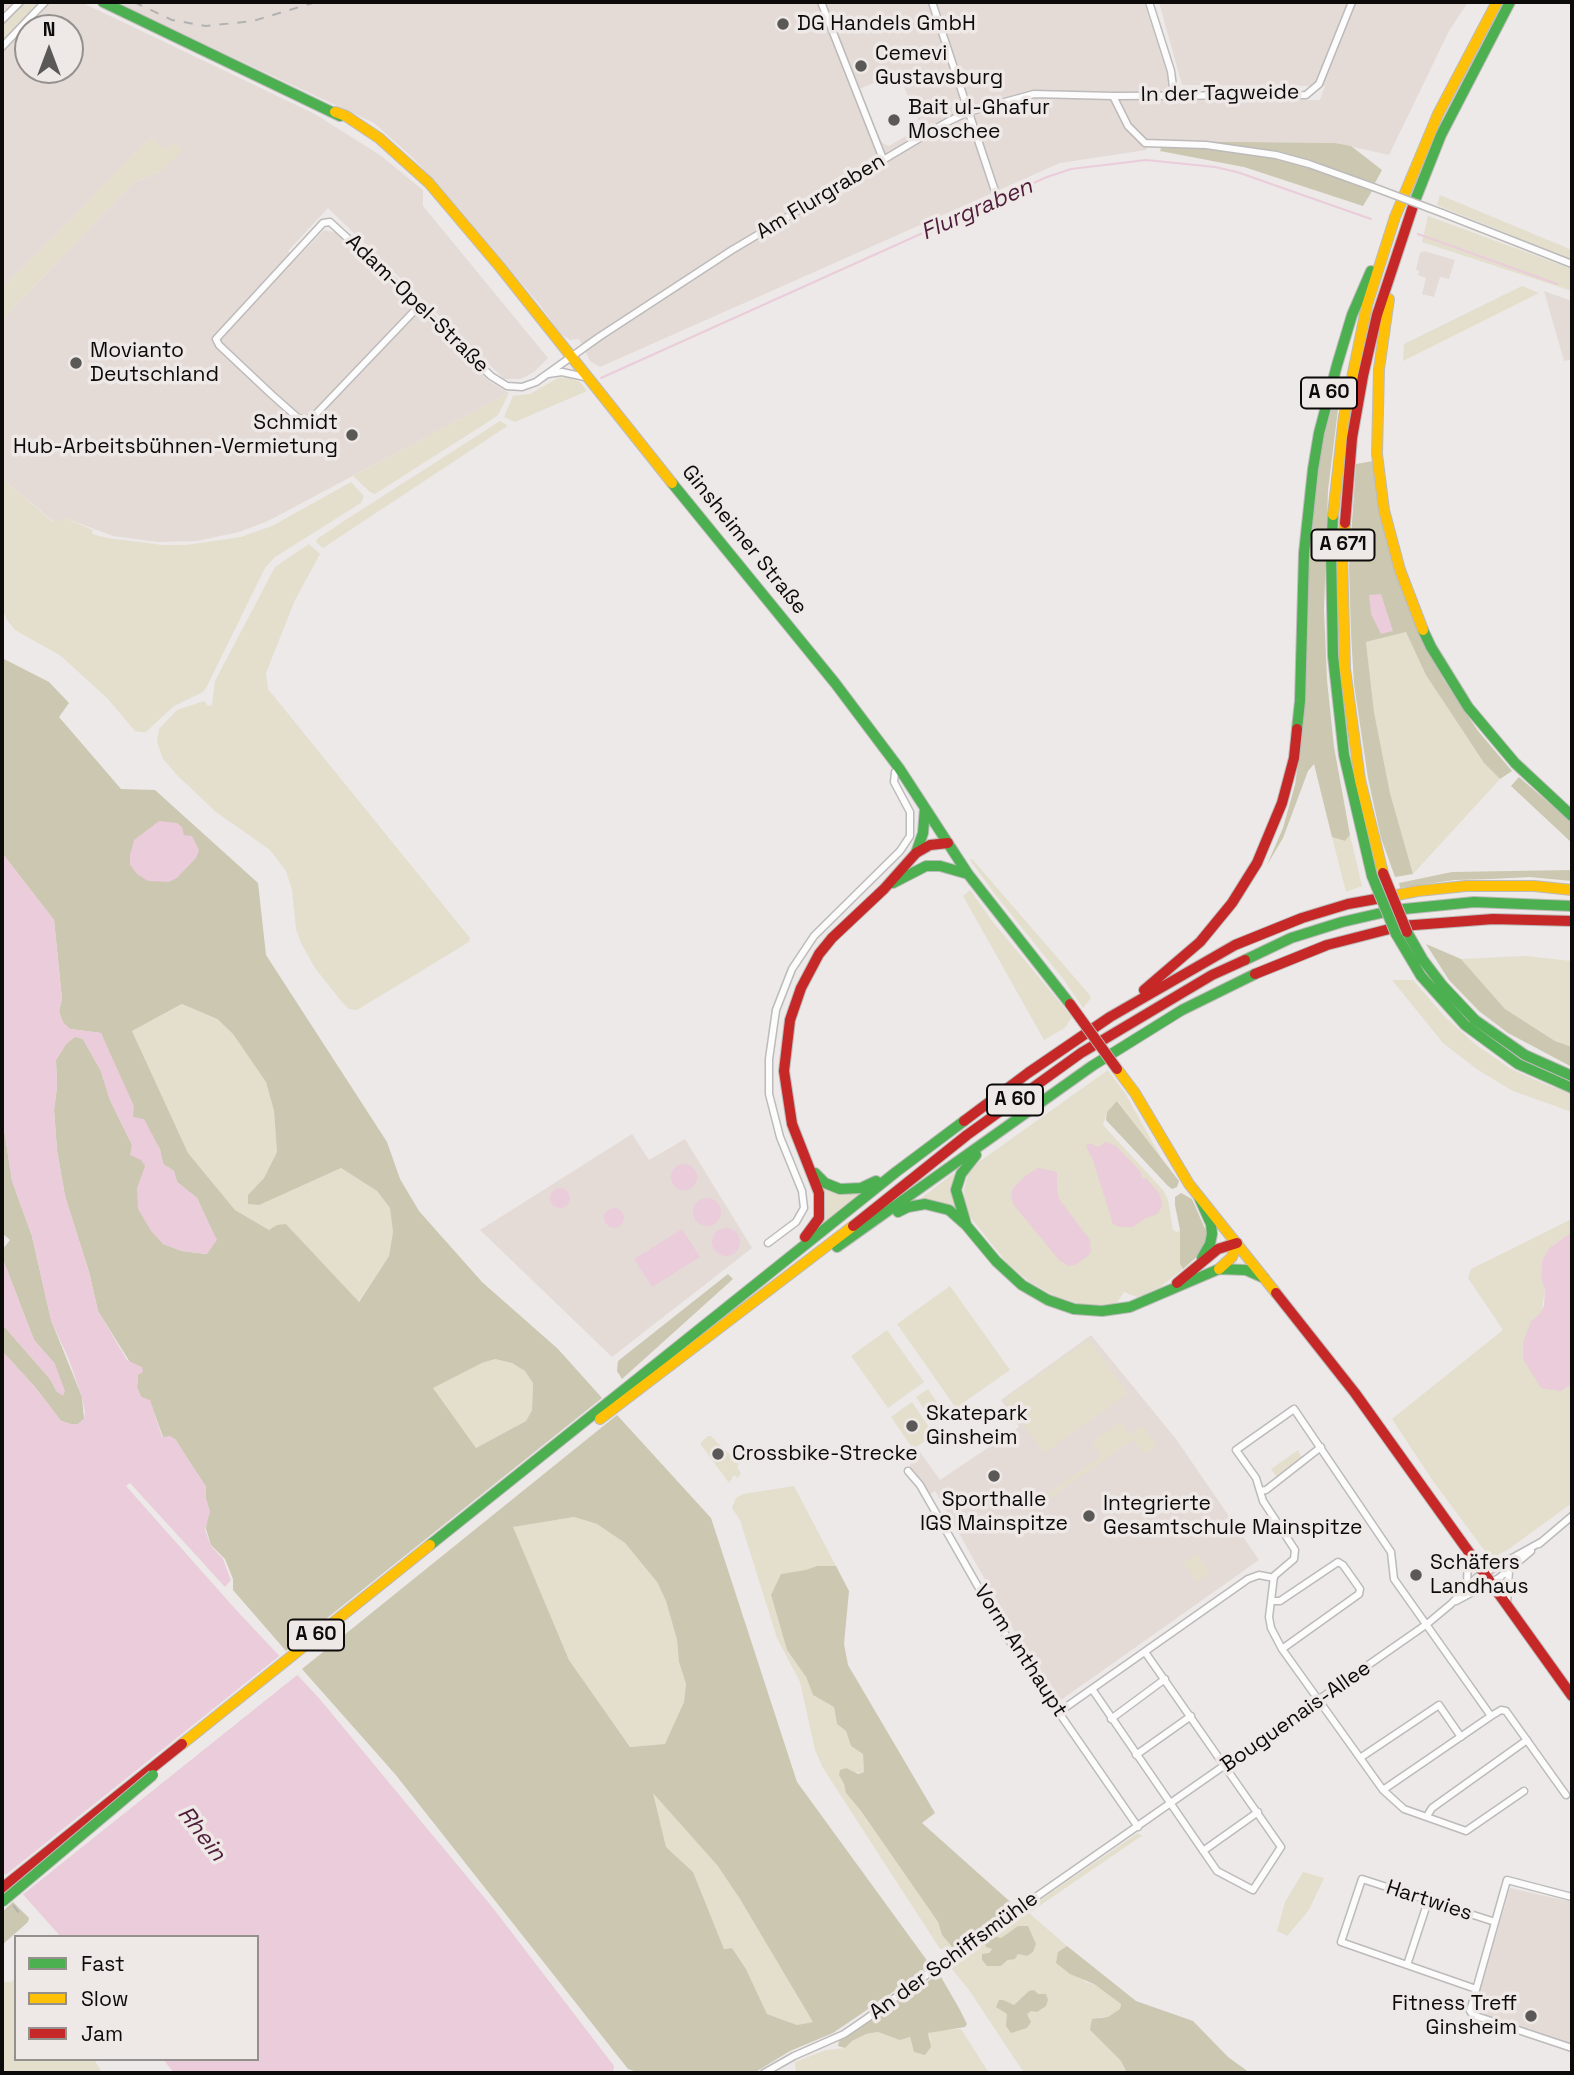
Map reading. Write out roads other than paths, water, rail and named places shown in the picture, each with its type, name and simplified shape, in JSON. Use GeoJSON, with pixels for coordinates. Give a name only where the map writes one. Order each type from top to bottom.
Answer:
{"type":"FeatureCollection","features":[{"type":"Feature","properties":{"kind":"main road","name":"Ginsheimer Straße"},"geometry":{"type":"LineString","coordinates":[[103,2],[359,125],[379,138],[429,183],[499,265],[570,357],[818,662],[899,768],[968,874],[1070,1004],[1135,1093],[1175,1163],[1199,1197]]}},
{"type":"Feature","properties":{"kind":"main road"},"geometry":{"type":"LineString","coordinates":[[1386,243],[1424,144],[1497,2]]}},
{"type":"Feature","properties":{"kind":"main road","name":"A 671"},"geometry":{"type":"LineString","coordinates":[[1378,875],[1351,725],[1343,641],[1342,547],[1349,459],[1363,376],[1386,284],[1408,220],[1451,114],[1510,2]]}},
{"type":"Feature","properties":{"kind":"main road","name":"A 671"},"geometry":{"type":"LineString","coordinates":[[1408,220],[1387,304],[1378,369],[1377,454],[1384,510],[1400,570],[1431,647],[1468,707],[1514,763],[1572,817]]}},
{"type":"Feature","properties":{"kind":"main road","name":"A 60"},"geometry":{"type":"LineString","coordinates":[[1386,243],[1365,314],[1349,389],[1335,484],[1331,552],[1337,706],[1354,804],[1412,962],[1431,989],[1465,1025],[1490,1046],[1518,1064],[1572,1088]]}},
{"type":"Feature","properties":{"kind":"main road","name":"A 60"},"geometry":{"type":"LineString","coordinates":[[2,1902],[153,1774],[634,1387],[778,1265],[1028,1073],[1110,1017],[1184,957],[1217,923],[1256,863],[1282,803],[1294,758],[1300,711],[1304,553],[1317,445],[1352,315],[1386,243]]}},
{"type":"Feature","properties":{"kind":"main road"},"geometry":{"type":"LineString","coordinates":[[916,853],[923,833],[925,808]]}},
{"type":"Feature","properties":{"kind":"main road"},"geometry":{"type":"LineString","coordinates":[[778,1265],[814,1228],[819,1218],[819,1193],[792,1124],[785,1090],[785,1055],[790,1020],[801,988],[819,954],[916,853],[930,845],[948,843]]}},
{"type":"Feature","properties":{"kind":"main road"},"geometry":{"type":"LineString","coordinates":[[884,889],[939,857],[948,843]]}},
{"type":"Feature","properties":{"kind":"main road"},"geometry":{"type":"LineString","coordinates":[[926,866],[940,866],[968,874]]}},
{"type":"Feature","properties":{"kind":"main road","name":"A 60"},"geometry":{"type":"LineString","coordinates":[[1110,1017],[1235,946],[1279,926],[1348,904],[1406,892],[1466,886],[1522,886],[1572,890]]}},
{"type":"Feature","properties":{"kind":"main road","name":"A 60"},"geometry":{"type":"LineString","coordinates":[[2,1888],[634,1387],[805,1264],[967,1135],[1082,1053],[1182,991],[1241,960],[1316,930],[1394,911],[1474,902],[1572,906]]}},
{"type":"Feature","properties":{"kind":"main road"},"geometry":{"type":"LineString","coordinates":[[861,1232],[1092,1066],[1160,1023],[1249,976],[1300,954],[1353,936],[1423,923],[1493,919],[1572,922]]}},
{"type":"Feature","properties":{"kind":"main road"},"geometry":{"type":"LineString","coordinates":[[1402,933],[1437,979],[1475,1020],[1525,1055],[1572,1076]]}},
{"type":"Feature","properties":{"kind":"main road"},"geometry":{"type":"LineString","coordinates":[[966,1224],[957,1196],[961,1174],[967,1164],[1002,1129]]}},
{"type":"Feature","properties":{"kind":"main road"},"geometry":{"type":"LineString","coordinates":[[811,1169],[832,1187],[849,1191],[896,1172]]}},
{"type":"Feature","properties":{"kind":"main road"},"geometry":{"type":"LineString","coordinates":[[1199,1197],[1355,1393],[1572,1696]]}},
{"type":"Feature","properties":{"kind":"main road"},"geometry":{"type":"LineString","coordinates":[[1199,1197],[1212,1234],[1210,1244],[1199,1263]]}},
{"type":"Feature","properties":{"kind":"main road"},"geometry":{"type":"LineString","coordinates":[[805,1264],[908,1207],[925,1204],[949,1210],[966,1224],[1009,1274],[1035,1294],[1060,1305],[1088,1311],[1117,1309],[1142,1302],[1219,1269],[1232,1257],[1237,1244]]}},
{"type":"Feature","properties":{"kind":"main road"},"geometry":{"type":"LineString","coordinates":[[1173,1287],[1218,1249],[1237,1244]]}},
{"type":"Feature","properties":{"kind":"main road"},"geometry":{"type":"LineString","coordinates":[[1219,1269],[1246,1270],[1264,1278]]}},
{"type":"Feature","properties":{"kind":"street"},"geometry":{"type":"LineString","coordinates":[[2,20],[20,2]]}},
{"type":"Feature","properties":{"kind":"street"},"geometry":{"type":"LineString","coordinates":[[2,47],[45,2]]}},
{"type":"Feature","properties":{"kind":"street"},"geometry":{"type":"LineString","coordinates":[[821,2],[883,159]]}},
{"type":"Feature","properties":{"kind":"street"},"geometry":{"type":"LineString","coordinates":[[932,2],[996,194]]}},
{"type":"Feature","properties":{"kind":"street"},"geometry":{"type":"LineString","coordinates":[[1149,2],[1171,71],[1174,95]]}},
{"type":"Feature","properties":{"kind":"street","name":"In der Tagweide"},"geometry":{"type":"LineString","coordinates":[[1112,96],[1306,95],[1319,84],[1352,2]]}},
{"type":"Feature","properties":{"kind":"street","name":"Am Flurgraben"},"geometry":{"type":"LineString","coordinates":[[570,357],[678,284],[883,159],[968,112],[1034,94],[1112,96]]}},
{"type":"Feature","properties":{"kind":"street"},"geometry":{"type":"LineString","coordinates":[[1112,96],[1139,140],[1152,145],[1206,145],[1276,155],[1309,164],[1572,264]]}},
{"type":"Feature","properties":{"kind":"street"},"geometry":{"type":"LineString","coordinates":[[1152,145],[1157,152]]}},
{"type":"Feature","properties":{"kind":"street","name":"Adam-Opel-Straße"},"geometry":{"type":"LineString","coordinates":[[419,306],[314,416],[305,420],[298,418],[271,394],[219,345],[216,339],[327,222],[333,224],[419,306],[491,376],[507,386],[522,387],[546,375],[570,357]]}},
{"type":"Feature","properties":{"kind":"street","name":"Adam-Opel-Straße"},"geometry":{"type":"LineString","coordinates":[[546,375],[562,372],[588,378]]}},
{"type":"Feature","properties":{"kind":"street"},"geometry":{"type":"LineString","coordinates":[[768,1243],[796,1222],[804,1208],[802,1191],[780,1137],[769,1094],[769,1059],[776,1010],[792,969],[814,936],[900,851],[910,836],[910,812],[894,782],[895,772],[899,768]]}},
{"type":"Feature","properties":{"kind":"street"},"geometry":{"type":"LineString","coordinates":[[1491,1716],[1394,1578],[1391,1552],[1294,1409],[1236,1450],[1256,1478],[1263,1501],[1295,1550],[1294,1559],[1274,1578],[1269,1622],[1282,1649],[1383,1790],[1404,1809],[1466,1831],[1524,1791]]}},
{"type":"Feature","properties":{"kind":"street"},"geometry":{"type":"LineString","coordinates":[[1261,1491],[1266,1490],[1321,1447]]}},
{"type":"Feature","properties":{"kind":"street","name":"Vorm Anthaupt"},"geometry":{"type":"LineString","coordinates":[[908,1471],[920,1485],[1008,1639],[1138,1827]]}},
{"type":"Feature","properties":{"kind":"street"},"geometry":{"type":"LineString","coordinates":[[1541,1542],[1572,1516]]}},
{"type":"Feature","properties":{"kind":"street","name":"Bouguenais-Allee"},"geometry":{"type":"LineString","coordinates":[[1451,1604],[1509,1570],[1541,1542]]}},
{"type":"Feature","properties":{"kind":"street","name":"Bouguenais-Allee"},"geometry":{"type":"LineString","coordinates":[[1138,1827],[1427,1624],[1451,1604],[1466,1586],[1541,1542]]}},
{"type":"Feature","properties":{"kind":"street"},"geometry":{"type":"LineString","coordinates":[[1466,1586],[1468,1548]]}},
{"type":"Feature","properties":{"kind":"street"},"geometry":{"type":"LineString","coordinates":[[1271,1601],[1280,1601],[1338,1562],[1343,1565],[1361,1592],[1282,1649]]}},
{"type":"Feature","properties":{"kind":"street"},"geometry":{"type":"LineString","coordinates":[[1507,1605],[1509,1570]]}},
{"type":"Feature","properties":{"kind":"street"},"geometry":{"type":"LineString","coordinates":[[1059,1712],[1248,1579],[1259,1575],[1274,1578]]}},
{"type":"Feature","properties":{"kind":"street"},"geometry":{"type":"LineString","coordinates":[[1092,1689],[1217,1871],[1253,1890],[1281,1847],[1145,1652]]}},
{"type":"Feature","properties":{"kind":"street"},"geometry":{"type":"LineString","coordinates":[[1111,1719],[1165,1679]]}},
{"type":"Feature","properties":{"kind":"street"},"geometry":{"type":"LineString","coordinates":[[1360,1758],[1439,1705],[1461,1737]]}},
{"type":"Feature","properties":{"kind":"street"},"geometry":{"type":"LineString","coordinates":[[1383,1790],[1504,1709],[1566,1795]]}},
{"type":"Feature","properties":{"kind":"street"},"geometry":{"type":"LineString","coordinates":[[1136,1755],[1191,1716]]}},
{"type":"Feature","properties":{"kind":"street"},"geometry":{"type":"LineString","coordinates":[[1427,1816],[1432,1808],[1527,1740]]}},
{"type":"Feature","properties":{"kind":"street"},"geometry":{"type":"LineString","coordinates":[[1203,1850],[1258,1812]]}},
{"type":"Feature","properties":{"kind":"street","name":"An der Schiffsmühle"},"geometry":{"type":"LineString","coordinates":[[764,2073],[794,2056],[844,2034],[1138,1827]]}},
{"type":"Feature","properties":{"kind":"street","name":"Hartwies"},"geometry":{"type":"LineString","coordinates":[[1407,1965],[1341,1942],[1362,1880],[1495,1922]]}},
{"type":"Feature","properties":{"kind":"street"},"geometry":{"type":"LineString","coordinates":[[1572,1897],[1507,1880],[1471,2014],[1572,2048]]}},
{"type":"Feature","properties":{"kind":"street"},"geometry":{"type":"LineString","coordinates":[[1428,1901],[1407,1965],[1476,1989]]}},
{"type":"Feature","properties":{"kind":"water"},"geometry":{"type":"Polygon","coordinates":[[[1381,594],[1393,631],[1381,634],[1371,614],[1369,595],[1381,594]]]}},
{"type":"Feature","properties":{"kind":"water"},"geometry":{"type":"Polygon","coordinates":[[[159,821],[177,823],[182,827],[184,835],[192,836],[199,850],[196,858],[177,878],[169,882],[148,881],[130,865],[134,840],[159,821]]]}},
{"type":"Feature","properties":{"kind":"water","name":"Rhein"},"geometry":{"type":"Polygon","coordinates":[[[2,853],[54,920],[62,999],[59,1011],[63,1022],[70,1029],[101,1033],[134,1106],[133,1117],[144,1119],[160,1149],[163,1164],[174,1171],[177,1182],[197,1198],[217,1240],[207,1254],[182,1251],[163,1244],[151,1231],[138,1209],[137,1189],[145,1166],[141,1160],[130,1155],[132,1145],[110,1100],[101,1071],[83,1039],[75,1037],[66,1044],[56,1060],[54,1110],[65,1196],[89,1272],[98,1311],[127,1360],[142,1367],[143,1372],[138,1375],[137,1387],[141,1397],[150,1400],[162,1437],[170,1436],[175,1439],[206,1487],[210,1512],[205,1530],[211,1546],[223,1559],[231,1580],[225,1587],[130,1483],[126,1486],[318,1697],[493,1908],[614,2066],[613,2073],[174,2073],[165,2061],[259,2061],[259,1935],[59,1935],[2,1871],[2,1351],[61,1421],[78,1424],[84,1419],[85,1412],[69,1360],[51,1320],[32,1236],[12,1181],[2,1116],[2,853]]]}},
{"type":"Feature","properties":{"kind":"water"},"geometry":{"type":"Polygon","coordinates":[[[1106,1142],[1116,1146],[1141,1172],[1142,1179],[1146,1178],[1159,1193],[1162,1201],[1162,1207],[1157,1214],[1133,1227],[1113,1224],[1086,1146],[1090,1143],[1098,1147],[1106,1142]]]}},
{"type":"Feature","properties":{"kind":"water"},"geometry":{"type":"Polygon","coordinates":[[[684,1164],[694,1167],[697,1177],[694,1187],[684,1190],[674,1187],[671,1177],[674,1167],[684,1164]]]}},
{"type":"Feature","properties":{"kind":"water"},"geometry":{"type":"Polygon","coordinates":[[[1038,1168],[1057,1172],[1059,1199],[1090,1240],[1091,1251],[1088,1256],[1075,1265],[1069,1266],[1060,1261],[1013,1204],[1013,1188],[1038,1168]]]}},
{"type":"Feature","properties":{"kind":"water"},"geometry":{"type":"Polygon","coordinates":[[[560,1188],[567,1191],[570,1198],[567,1205],[560,1208],[553,1205],[550,1198],[553,1191],[560,1188]]]}},
{"type":"Feature","properties":{"kind":"water"},"geometry":{"type":"Polygon","coordinates":[[[707,1198],[717,1202],[721,1212],[717,1222],[707,1226],[697,1222],[693,1212],[697,1202],[707,1198]]]}},
{"type":"Feature","properties":{"kind":"water"},"geometry":{"type":"Polygon","coordinates":[[[614,1208],[621,1211],[624,1218],[621,1225],[614,1228],[607,1225],[604,1218],[607,1211],[614,1208]]]}},
{"type":"Feature","properties":{"kind":"water"},"geometry":{"type":"Polygon","coordinates":[[[726,1228],[736,1232],[740,1242],[736,1252],[726,1256],[716,1252],[712,1242],[716,1232],[726,1228]]]}},
{"type":"Feature","properties":{"kind":"water"},"geometry":{"type":"Polygon","coordinates":[[[682,1229],[700,1257],[652,1287],[634,1259],[682,1229]]]}},
{"type":"Feature","properties":{"kind":"water"},"geometry":{"type":"Polygon","coordinates":[[[1572,1232],[1572,1384],[1561,1391],[1541,1388],[1523,1359],[1523,1343],[1531,1321],[1540,1314],[1544,1305],[1542,1261],[1549,1248],[1572,1232]]]}},
{"type":"Feature","properties":{"kind":"water"},"geometry":{"type":"Polygon","coordinates":[[[2,1257],[34,1340],[55,1364],[65,1391],[63,1396],[2,1324],[2,1257]]]}},
{"type":"Feature","properties":{"kind":"waterway","name":"Flurgraben"},"geometry":{"type":"LineString","coordinates":[[601,378],[1047,177],[1071,169],[1146,160],[1215,167],[1237,172],[1371,219]]}},
{"type":"Feature","properties":{"kind":"waterway","name":"Flurgraben"},"geometry":{"type":"LineString","coordinates":[[1418,234],[1557,284]]}},
{"type":"Feature","properties":{"kind":"railway"},"geometry":{"type":"LineString","coordinates":[[134,2],[172,20],[206,26],[253,21],[316,2]]}},
{"type":"Feature","properties":{"kind":"railway"},"geometry":{"type":"LineString","coordinates":[[2,1891],[23,1918]]}},
{"type":"Feature","properties":{"kind":"place","name":"DG Handels GmbH"},"geometry":{"type":"Point","coordinates":[783,24]}},
{"type":"Feature","properties":{"kind":"place","name":"Cemevi Gustavsburg"},"geometry":{"type":"Point","coordinates":[861,66]}},
{"type":"Feature","properties":{"kind":"place","name":"Bait ul-Ghafur Moschee"},"geometry":{"type":"Point","coordinates":[894,120]}},
{"type":"Feature","properties":{"kind":"place","name":"Movianto Deutschland"},"geometry":{"type":"Point","coordinates":[76,363]}},
{"type":"Feature","properties":{"kind":"place","name":"Schmidt Hub-Arbeitsbühnen-Vermietung"},"geometry":{"type":"Point","coordinates":[352,435]}},
{"type":"Feature","properties":{"kind":"place","name":"Skatepark Ginsheim"},"geometry":{"type":"Point","coordinates":[912,1426]}},
{"type":"Feature","properties":{"kind":"place","name":"Crossbike-Strecke"},"geometry":{"type":"Point","coordinates":[718,1454]}},
{"type":"Feature","properties":{"kind":"place","name":"Sporthalle IGS Mainspitze"},"geometry":{"type":"Point","coordinates":[994,1476]}},
{"type":"Feature","properties":{"kind":"place","name":"Integrierte Gesamtschule Mainspitze"},"geometry":{"type":"Point","coordinates":[1089,1516]}},
{"type":"Feature","properties":{"kind":"place","name":"Schäfers Landhaus"},"geometry":{"type":"Point","coordinates":[1416,1575]}},
{"type":"Feature","properties":{"kind":"place","name":"Fitness Treff Ginsheim"},"geometry":{"type":"Point","coordinates":[1531,2016]}}]}
